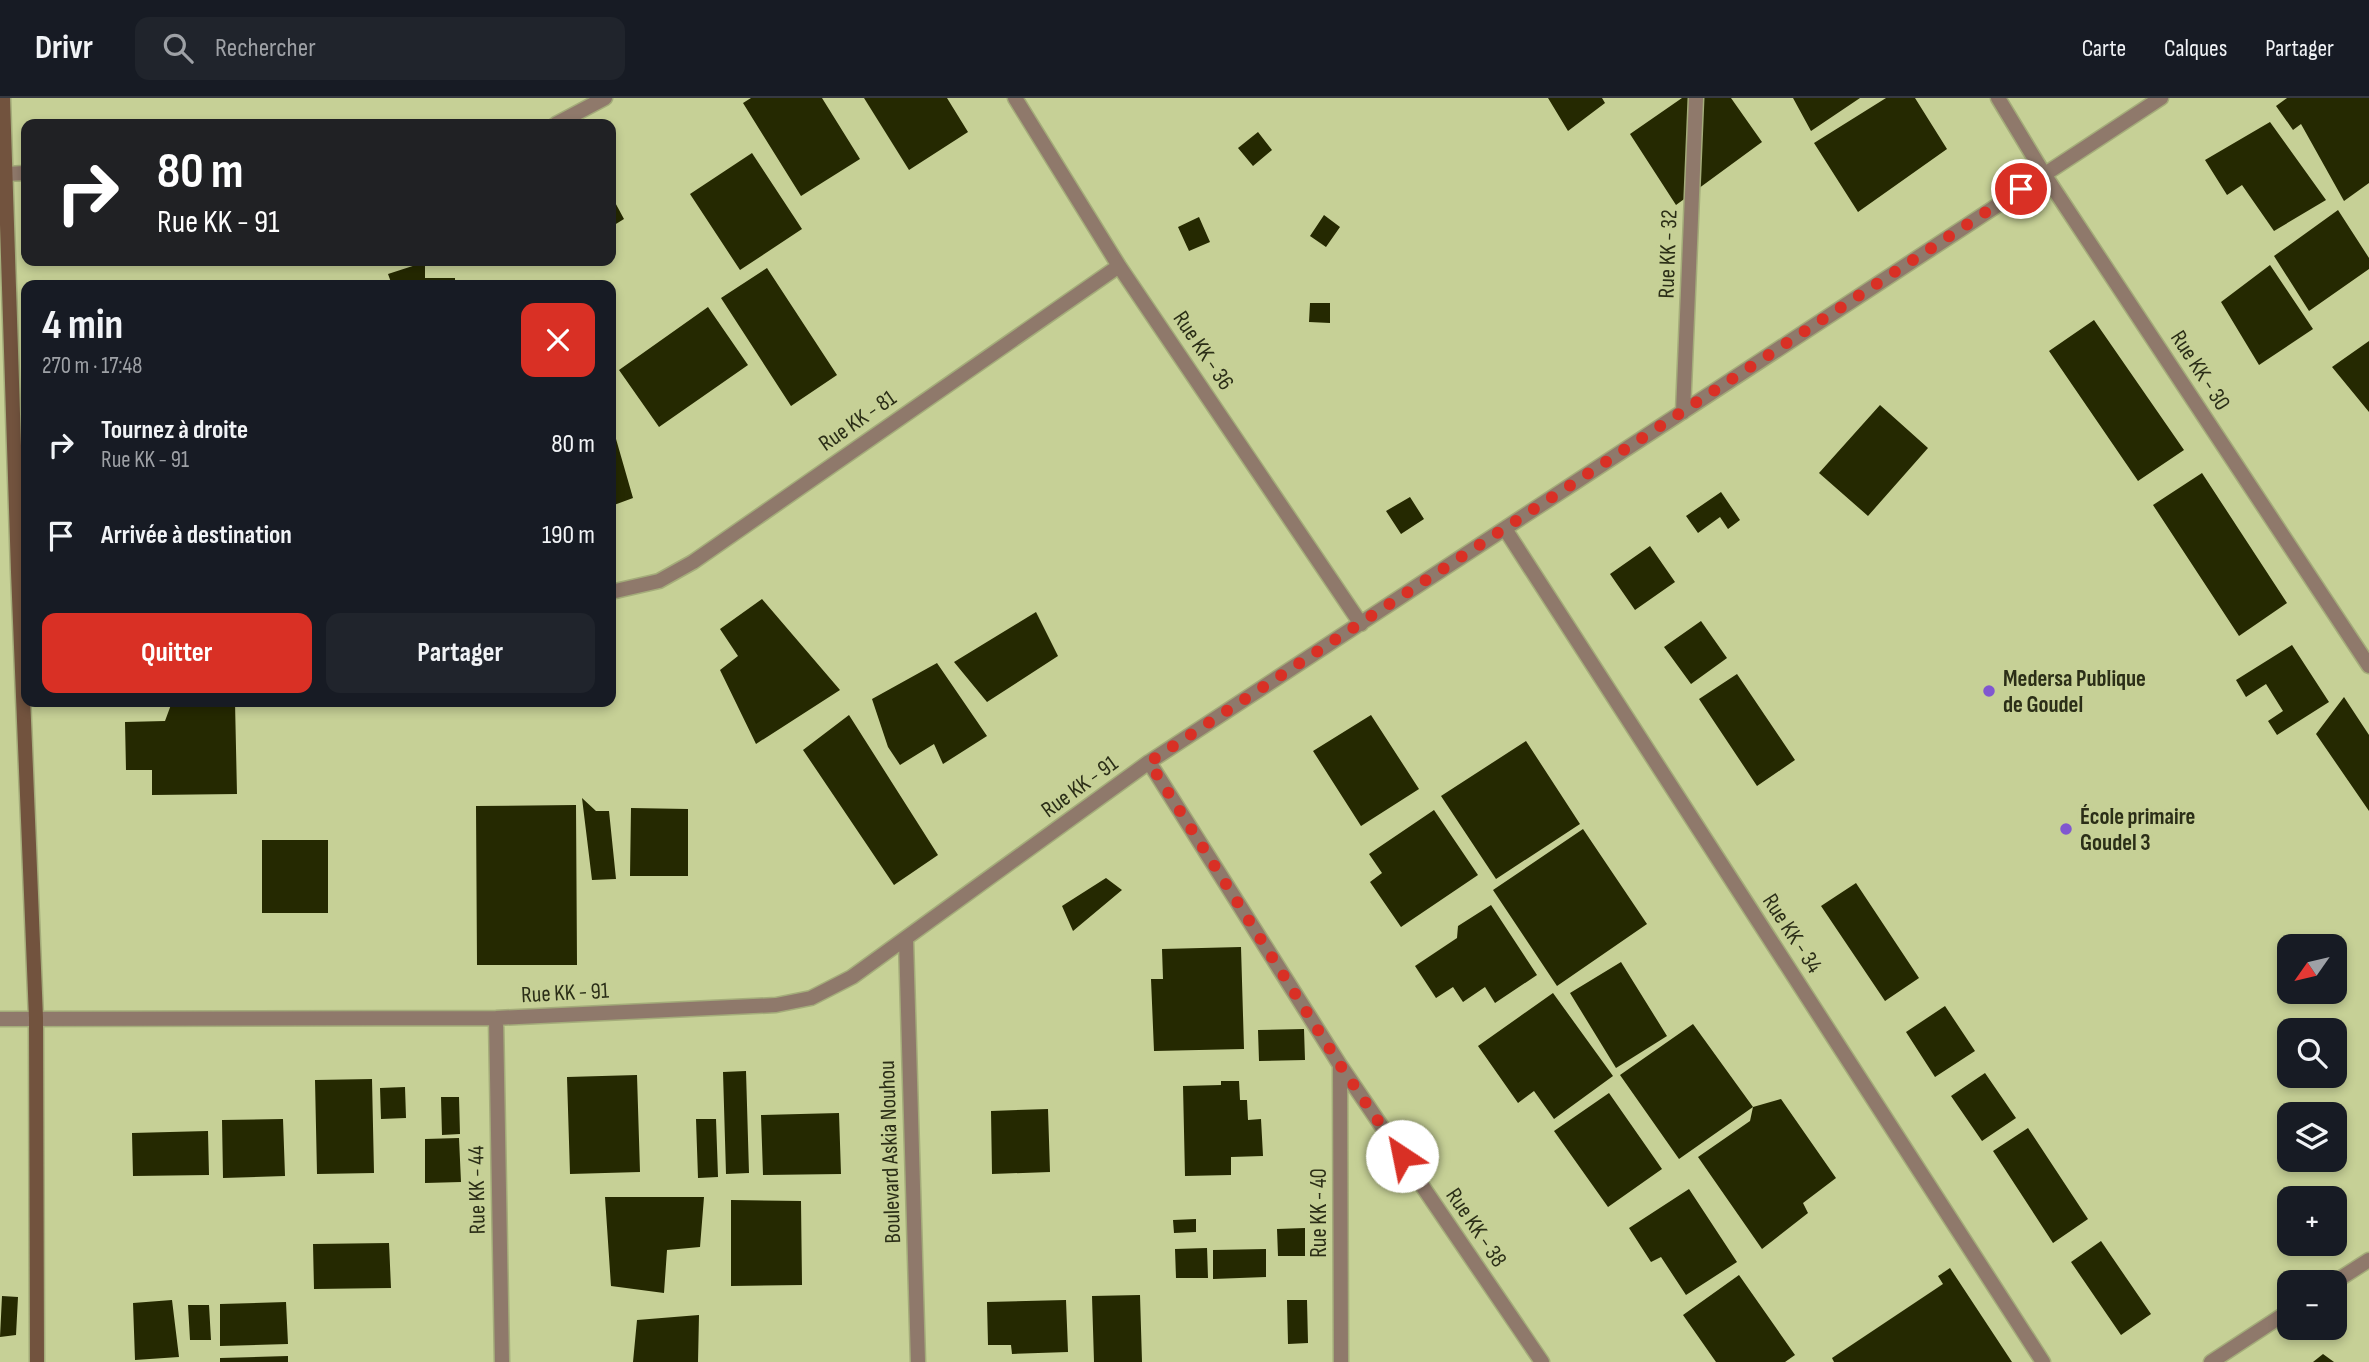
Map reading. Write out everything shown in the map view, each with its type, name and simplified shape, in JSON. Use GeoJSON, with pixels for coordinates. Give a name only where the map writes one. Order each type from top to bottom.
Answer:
{"type":"FeatureCollection","features":[{"type":"Feature","properties":{"kind":"street"},"geometry":{"type":"LineString","coordinates":[[3,98],[21,549]]}},
{"type":"Feature","properties":{"kind":"street"},"geometry":{"type":"LineString","coordinates":[[565,119],[605,98]]}},
{"type":"Feature","properties":{"kind":"street","name":"Rue KK - 36"},"geometry":{"type":"LineString","coordinates":[[1015,98],[1119,266],[1361,624]]}},
{"type":"Feature","properties":{"kind":"street","name":"Rue KK - 32"},"geometry":{"type":"LineString","coordinates":[[1683,412],[1696,98]]}},
{"type":"Feature","properties":{"kind":"street","name":"Rue KK - 30"},"geometry":{"type":"LineString","coordinates":[[1997,98],[2044,174],[2369,666]]}},
{"type":"Feature","properties":{"kind":"street","name":"Rue KK - 91"},"geometry":{"type":"LineString","coordinates":[[0,1019],[496,1018],[788,1003],[810,998],[852,977],[906,940],[1149,762],[2161,98]]}},
{"type":"Feature","properties":{"kind":"street"},"geometry":{"type":"LineString","coordinates":[[5,174],[21,173]]}},
{"type":"Feature","properties":{"kind":"street","name":"Rue KK - 81"},"geometry":{"type":"LineString","coordinates":[[616,591],[659,581],[693,562],[1119,266]]}},
{"type":"Feature","properties":{"kind":"street","name":"Rue KK - 34"},"geometry":{"type":"LineString","coordinates":[[1505,529],[2043,1362]]}},
{"type":"Feature","properties":{"kind":"street"},"geometry":{"type":"LineString","coordinates":[[26,707],[36,1018],[37,1362]]}},
{"type":"Feature","properties":{"kind":"street","name":"Rue KK - 38"},"geometry":{"type":"LineString","coordinates":[[1149,762],[1340,1065],[1542,1362]]}},
{"type":"Feature","properties":{"kind":"street","name":"Boulevard Askia Nouhou"},"geometry":{"type":"LineString","coordinates":[[906,940],[918,1362]]}},
{"type":"Feature","properties":{"kind":"street","name":"Rue KK - 44"},"geometry":{"type":"LineString","coordinates":[[496,1018],[502,1362]]}},
{"type":"Feature","properties":{"kind":"street","name":"Rue KK - 40"},"geometry":{"type":"LineString","coordinates":[[1340,1065],[1341,1362]]}},
{"type":"Feature","properties":{"kind":"street"},"geometry":{"type":"LineString","coordinates":[[2347,1274],[2369,1260]]}},
{"type":"Feature","properties":{"kind":"street"},"geometry":{"type":"LineString","coordinates":[[2211,1362],[2277,1319]]}},
{"type":"Feature","properties":{"kind":"building"},"geometry":{"type":"Polygon","coordinates":[[[751,98],[822,98],[860,159],[801,196],[743,103],[751,98]]]}},
{"type":"Feature","properties":{"kind":"building"},"geometry":{"type":"Polygon","coordinates":[[[864,98],[947,98],[968,132],[909,170],[864,98]]]}},
{"type":"Feature","properties":{"kind":"building"},"geometry":{"type":"Polygon","coordinates":[[[1548,98],[1602,98],[1605,103],[1568,131],[1548,98]]]}},
{"type":"Feature","properties":{"kind":"building"},"geometry":{"type":"Polygon","coordinates":[[[1682,98],[1731,98],[1762,142],[1676,205],[1630,134],[1682,98]]]}},
{"type":"Feature","properties":{"kind":"building"},"geometry":{"type":"Polygon","coordinates":[[[1793,98],[1860,98],[1811,131],[1793,98]]]}},
{"type":"Feature","properties":{"kind":"building"},"geometry":{"type":"Polygon","coordinates":[[[1886,98],[1915,98],[1947,149],[1858,212],[1814,143],[1886,98]]]}},
{"type":"Feature","properties":{"kind":"building"},"geometry":{"type":"Polygon","coordinates":[[[2287,98],[2369,98],[2369,183],[2344,201],[2301,124],[2293,130],[2276,106],[2287,98]]]}},
{"type":"Feature","properties":{"kind":"building"},"geometry":{"type":"Polygon","coordinates":[[[2270,122],[2326,200],[2274,231],[2242,185],[2227,195],[2205,160],[2270,122]]]}},
{"type":"Feature","properties":{"kind":"building"},"geometry":{"type":"Polygon","coordinates":[[[1258,132],[1272,150],[1253,166],[1238,148],[1258,132]]]}},
{"type":"Feature","properties":{"kind":"building"},"geometry":{"type":"Polygon","coordinates":[[[752,153],[802,229],[740,270],[690,194],[752,153]]]}},
{"type":"Feature","properties":{"kind":"building"},"geometry":{"type":"Polygon","coordinates":[[[616,204],[624,219],[616,224],[616,204]]]}},
{"type":"Feature","properties":{"kind":"building"},"geometry":{"type":"Polygon","coordinates":[[[2338,210],[2369,258],[2369,269],[2309,311],[2274,256],[2338,210]]]}},
{"type":"Feature","properties":{"kind":"building"},"geometry":{"type":"Polygon","coordinates":[[[1324,215],[1340,227],[1326,247],[1310,236],[1324,215]]]}},
{"type":"Feature","properties":{"kind":"building"},"geometry":{"type":"Polygon","coordinates":[[[1199,217],[1210,242],[1189,251],[1178,227],[1199,217]]]}},
{"type":"Feature","properties":{"kind":"building"},"geometry":{"type":"Polygon","coordinates":[[[2270,265],[2313,329],[2259,365],[2221,302],[2270,265]]]}},
{"type":"Feature","properties":{"kind":"building"},"geometry":{"type":"Polygon","coordinates":[[[413,266],[425,266],[425,278],[455,280],[390,280],[388,274],[413,266]]]}},
{"type":"Feature","properties":{"kind":"building"},"geometry":{"type":"Polygon","coordinates":[[[767,268],[837,375],[791,406],[721,298],[767,268]]]}},
{"type":"Feature","properties":{"kind":"building"},"geometry":{"type":"Polygon","coordinates":[[[1310,303],[1330,303],[1330,323],[1309,322],[1310,303]]]}},
{"type":"Feature","properties":{"kind":"building"},"geometry":{"type":"Polygon","coordinates":[[[708,307],[748,365],[659,427],[619,370],[708,307]]]}},
{"type":"Feature","properties":{"kind":"building"},"geometry":{"type":"Polygon","coordinates":[[[2094,320],[2184,450],[2138,481],[2049,351],[2094,320]]]}},
{"type":"Feature","properties":{"kind":"building"},"geometry":{"type":"Polygon","coordinates":[[[2369,341],[2369,412],[2332,367],[2369,341]]]}},
{"type":"Feature","properties":{"kind":"building"},"geometry":{"type":"Polygon","coordinates":[[[1880,405],[1928,448],[1868,516],[1819,473],[1880,405]]]}},
{"type":"Feature","properties":{"kind":"building"},"geometry":{"type":"Polygon","coordinates":[[[616,439],[633,498],[616,504],[616,439]]]}},
{"type":"Feature","properties":{"kind":"building"},"geometry":{"type":"Polygon","coordinates":[[[2202,473],[2287,603],[2239,636],[2153,505],[2202,473]]]}},
{"type":"Feature","properties":{"kind":"building"},"geometry":{"type":"Polygon","coordinates":[[[1721,492],[1740,520],[1728,529],[1720,517],[1698,533],[1686,516],[1721,492]]]}},
{"type":"Feature","properties":{"kind":"building"},"geometry":{"type":"Polygon","coordinates":[[[1410,497],[1424,519],[1401,534],[1386,511],[1410,497]]]}},
{"type":"Feature","properties":{"kind":"building"},"geometry":{"type":"Polygon","coordinates":[[[1650,546],[1675,582],[1635,610],[1610,574],[1650,546]]]}},
{"type":"Feature","properties":{"kind":"building"},"geometry":{"type":"Polygon","coordinates":[[[762,599],[840,690],[756,744],[720,670],[738,656],[720,629],[762,599]]]}},
{"type":"Feature","properties":{"kind":"building"},"geometry":{"type":"Polygon","coordinates":[[[1036,612],[1058,656],[987,702],[954,662],[1036,612]]]}},
{"type":"Feature","properties":{"kind":"building"},"geometry":{"type":"Polygon","coordinates":[[[1701,621],[1727,658],[1691,684],[1664,647],[1701,621]]]}},
{"type":"Feature","properties":{"kind":"building"},"geometry":{"type":"Polygon","coordinates":[[[2292,645],[2329,702],[2277,735],[2268,721],[2283,711],[2266,684],[2246,697],[2236,680],[2292,645]]]}},
{"type":"Feature","properties":{"kind":"building"},"geometry":{"type":"Polygon","coordinates":[[[937,663],[987,736],[943,764],[934,744],[900,765],[888,747],[872,699],[937,663]]]}},
{"type":"Feature","properties":{"kind":"building"},"geometry":{"type":"Polygon","coordinates":[[[1737,674],[1795,760],[1757,786],[1699,699],[1737,674]]]}},
{"type":"Feature","properties":{"kind":"building"},"geometry":{"type":"Polygon","coordinates":[[[2344,697],[2369,735],[2369,811],[2316,734],[2344,697]]]}},
{"type":"Feature","properties":{"kind":"building"},"geometry":{"type":"Polygon","coordinates":[[[170,707],[235,707],[237,794],[152,795],[152,770],[126,770],[125,722],[165,721],[170,707]]]}},
{"type":"Feature","properties":{"kind":"building"},"geometry":{"type":"Polygon","coordinates":[[[849,715],[938,855],[894,885],[803,750],[849,715]]]}},
{"type":"Feature","properties":{"kind":"building"},"geometry":{"type":"Polygon","coordinates":[[[1371,715],[1419,789],[1361,826],[1313,751],[1371,715]]]}},
{"type":"Feature","properties":{"kind":"building"},"geometry":{"type":"Polygon","coordinates":[[[1526,741],[1580,824],[1496,879],[1441,796],[1526,741]]]}},
{"type":"Feature","properties":{"kind":"building"},"geometry":{"type":"Polygon","coordinates":[[[582,798],[596,811],[609,811],[616,879],[592,880],[582,798]]]}},
{"type":"Feature","properties":{"kind":"building"},"geometry":{"type":"Polygon","coordinates":[[[576,805],[577,965],[477,965],[476,806],[576,805]]]}},
{"type":"Feature","properties":{"kind":"building"},"geometry":{"type":"Polygon","coordinates":[[[631,808],[688,809],[688,876],[630,876],[631,808]]]}},
{"type":"Feature","properties":{"kind":"building"},"geometry":{"type":"Polygon","coordinates":[[[1434,810],[1478,875],[1401,927],[1370,882],[1382,873],[1369,854],[1434,810]]]}},
{"type":"Feature","properties":{"kind":"building"},"geometry":{"type":"Polygon","coordinates":[[[1583,829],[1647,924],[1557,986],[1493,890],[1583,829]]]}},
{"type":"Feature","properties":{"kind":"building"},"geometry":{"type":"Polygon","coordinates":[[[262,840],[328,840],[328,913],[262,913],[262,840]]]}},
{"type":"Feature","properties":{"kind":"building"},"geometry":{"type":"Polygon","coordinates":[[[1106,878],[1122,890],[1073,931],[1062,906],[1106,878]]]}},
{"type":"Feature","properties":{"kind":"building"},"geometry":{"type":"Polygon","coordinates":[[[1856,883],[1919,978],[1885,1001],[1821,906],[1856,883]]]}},
{"type":"Feature","properties":{"kind":"building"},"geometry":{"type":"Polygon","coordinates":[[[1491,905],[1537,975],[1495,1003],[1485,987],[1463,1002],[1453,987],[1436,998],[1415,966],[1457,938],[1458,926],[1491,905]]]}},
{"type":"Feature","properties":{"kind":"building"},"geometry":{"type":"Polygon","coordinates":[[[1241,947],[1244,1049],[1154,1051],[1151,979],[1163,979],[1162,949],[1241,947]]]}},
{"type":"Feature","properties":{"kind":"building"},"geometry":{"type":"Polygon","coordinates":[[[1621,962],[1667,1036],[1616,1068],[1570,993],[1621,962]]]}},
{"type":"Feature","properties":{"kind":"building"},"geometry":{"type":"Polygon","coordinates":[[[1553,993],[1613,1076],[1554,1119],[1534,1091],[1518,1103],[1478,1046],[1553,993]]]}},
{"type":"Feature","properties":{"kind":"building"},"geometry":{"type":"Polygon","coordinates":[[[1945,1006],[1975,1051],[1935,1077],[1906,1032],[1945,1006]]]}},
{"type":"Feature","properties":{"kind":"building"},"geometry":{"type":"Polygon","coordinates":[[[1693,1024],[1753,1107],[1679,1159],[1620,1075],[1693,1024]]]}},
{"type":"Feature","properties":{"kind":"building"},"geometry":{"type":"Polygon","coordinates":[[[1304,1029],[1305,1060],[1259,1061],[1258,1030],[1304,1029]]]}},
{"type":"Feature","properties":{"kind":"building"},"geometry":{"type":"Polygon","coordinates":[[[746,1071],[749,1173],[726,1174],[723,1072],[746,1071]]]}},
{"type":"Feature","properties":{"kind":"building"},"geometry":{"type":"Polygon","coordinates":[[[1985,1073],[2016,1118],[1982,1141],[1951,1096],[1985,1073]]]}},
{"type":"Feature","properties":{"kind":"building"},"geometry":{"type":"Polygon","coordinates":[[[637,1075],[640,1172],[570,1174],[567,1077],[637,1075]]]}},
{"type":"Feature","properties":{"kind":"building"},"geometry":{"type":"Polygon","coordinates":[[[372,1079],[374,1173],[317,1174],[315,1080],[372,1079]]]}},
{"type":"Feature","properties":{"kind":"building"},"geometry":{"type":"Polygon","coordinates":[[[1221,1081],[1239,1081],[1240,1100],[1247,1100],[1248,1120],[1261,1119],[1263,1156],[1231,1157],[1231,1175],[1185,1176],[1183,1086],[1221,1085],[1221,1081]]]}},
{"type":"Feature","properties":{"kind":"building"},"geometry":{"type":"Polygon","coordinates":[[[405,1087],[406,1118],[381,1119],[380,1088],[405,1087]]]}},
{"type":"Feature","properties":{"kind":"building"},"geometry":{"type":"Polygon","coordinates":[[[1609,1093],[1662,1169],[1608,1207],[1554,1131],[1609,1093]]]}},
{"type":"Feature","properties":{"kind":"building"},"geometry":{"type":"Polygon","coordinates":[[[441,1097],[459,1097],[460,1134],[442,1135],[441,1097]]]}},
{"type":"Feature","properties":{"kind":"building"},"geometry":{"type":"Polygon","coordinates":[[[1781,1099],[1836,1178],[1803,1203],[1808,1213],[1762,1249],[1698,1157],[1750,1121],[1753,1107],[1781,1099]]]}},
{"type":"Feature","properties":{"kind":"building"},"geometry":{"type":"Polygon","coordinates":[[[1048,1109],[1050,1172],[992,1174],[991,1111],[1048,1109]]]}},
{"type":"Feature","properties":{"kind":"building"},"geometry":{"type":"Polygon","coordinates":[[[839,1113],[841,1174],[763,1175],[761,1115],[839,1113]]]}},
{"type":"Feature","properties":{"kind":"building"},"geometry":{"type":"Polygon","coordinates":[[[283,1119],[285,1176],[223,1178],[222,1120],[283,1119]]]}},
{"type":"Feature","properties":{"kind":"building"},"geometry":{"type":"Polygon","coordinates":[[[696,1119],[716,1119],[718,1177],[698,1178],[696,1119]]]}},
{"type":"Feature","properties":{"kind":"building"},"geometry":{"type":"Polygon","coordinates":[[[2028,1128],[2088,1219],[2053,1243],[1993,1151],[2028,1128]]]}},
{"type":"Feature","properties":{"kind":"building"},"geometry":{"type":"Polygon","coordinates":[[[208,1131],[209,1175],[133,1176],[132,1133],[208,1131]]]}},
{"type":"Feature","properties":{"kind":"building"},"geometry":{"type":"Polygon","coordinates":[[[459,1138],[461,1182],[425,1183],[425,1139],[459,1138]]]}},
{"type":"Feature","properties":{"kind":"building"},"geometry":{"type":"Polygon","coordinates":[[[1689,1189],[1737,1262],[1686,1295],[1661,1257],[1651,1262],[1629,1228],[1689,1189]]]}},
{"type":"Feature","properties":{"kind":"building"},"geometry":{"type":"Polygon","coordinates":[[[605,1197],[704,1197],[700,1247],[667,1250],[664,1293],[611,1286],[605,1197]]]}},
{"type":"Feature","properties":{"kind":"building"},"geometry":{"type":"Polygon","coordinates":[[[731,1200],[801,1201],[802,1285],[731,1286],[731,1200]]]}},
{"type":"Feature","properties":{"kind":"building"},"geometry":{"type":"Polygon","coordinates":[[[1196,1219],[1196,1232],[1174,1233],[1173,1220],[1196,1219]]]}},
{"type":"Feature","properties":{"kind":"building"},"geometry":{"type":"Polygon","coordinates":[[[1305,1228],[1305,1256],[1278,1256],[1277,1229],[1305,1228]]]}},
{"type":"Feature","properties":{"kind":"building"},"geometry":{"type":"Polygon","coordinates":[[[2101,1241],[2151,1314],[2121,1335],[2071,1262],[2101,1241]]]}},
{"type":"Feature","properties":{"kind":"building"},"geometry":{"type":"Polygon","coordinates":[[[389,1243],[391,1288],[314,1289],[313,1244],[389,1243]]]}},
{"type":"Feature","properties":{"kind":"building"},"geometry":{"type":"Polygon","coordinates":[[[1207,1248],[1208,1278],[1176,1278],[1175,1249],[1207,1248]]]}},
{"type":"Feature","properties":{"kind":"building"},"geometry":{"type":"Polygon","coordinates":[[[1266,1249],[1266,1277],[1213,1279],[1213,1250],[1266,1249]]]}},
{"type":"Feature","properties":{"kind":"building"},"geometry":{"type":"Polygon","coordinates":[[[1950,1268],[2012,1362],[1834,1362],[1832,1358],[1943,1284],[1938,1276],[1950,1268]]]}},
{"type":"Feature","properties":{"kind":"building"},"geometry":{"type":"Polygon","coordinates":[[[1739,1275],[1795,1355],[1785,1362],[1716,1362],[1683,1315],[1739,1275]]]}},
{"type":"Feature","properties":{"kind":"building"},"geometry":{"type":"Polygon","coordinates":[[[1140,1295],[1142,1362],[1094,1362],[1092,1296],[1140,1295]]]}},
{"type":"Feature","properties":{"kind":"building"},"geometry":{"type":"Polygon","coordinates":[[[2,1296],[18,1297],[16,1335],[0,1337],[2,1296]]]}},
{"type":"Feature","properties":{"kind":"building"},"geometry":{"type":"Polygon","coordinates":[[[172,1300],[179,1357],[135,1360],[133,1303],[172,1300]]]}},
{"type":"Feature","properties":{"kind":"building"},"geometry":{"type":"Polygon","coordinates":[[[1066,1300],[1068,1352],[1012,1354],[1011,1345],[988,1345],[987,1302],[1066,1300]]]}},
{"type":"Feature","properties":{"kind":"building"},"geometry":{"type":"Polygon","coordinates":[[[1287,1300],[1307,1300],[1308,1343],[1288,1344],[1287,1300]]]}},
{"type":"Feature","properties":{"kind":"building"},"geometry":{"type":"Polygon","coordinates":[[[286,1302],[288,1344],[220,1346],[220,1304],[286,1302]]]}},
{"type":"Feature","properties":{"kind":"building"},"geometry":{"type":"Polygon","coordinates":[[[188,1305],[209,1305],[211,1340],[190,1340],[188,1305]]]}},
{"type":"Feature","properties":{"kind":"building"},"geometry":{"type":"Polygon","coordinates":[[[699,1315],[698,1362],[633,1362],[637,1320],[699,1315]]]}},
{"type":"Feature","properties":{"kind":"building"},"geometry":{"type":"Polygon","coordinates":[[[2323,1354],[2334,1362],[2313,1362],[2323,1354]]]}},
{"type":"Feature","properties":{"kind":"building"},"geometry":{"type":"Polygon","coordinates":[[[288,1356],[288,1362],[220,1362],[220,1358],[288,1356]]]}},
{"type":"Feature","properties":{"kind":"place","name":"Medersa Publique de Goudel"},"geometry":{"type":"Point","coordinates":[1989,691]}},
{"type":"Feature","properties":{"kind":"place","name":"École primaire Goudel 3"},"geometry":{"type":"Point","coordinates":[2066,829]}},
{"type":"Feature","properties":{"kind":"route"},"geometry":{"type":"LineString","coordinates":[[1402,1156],[1340,1065],[1149,762],[2021,189]]}}]}
